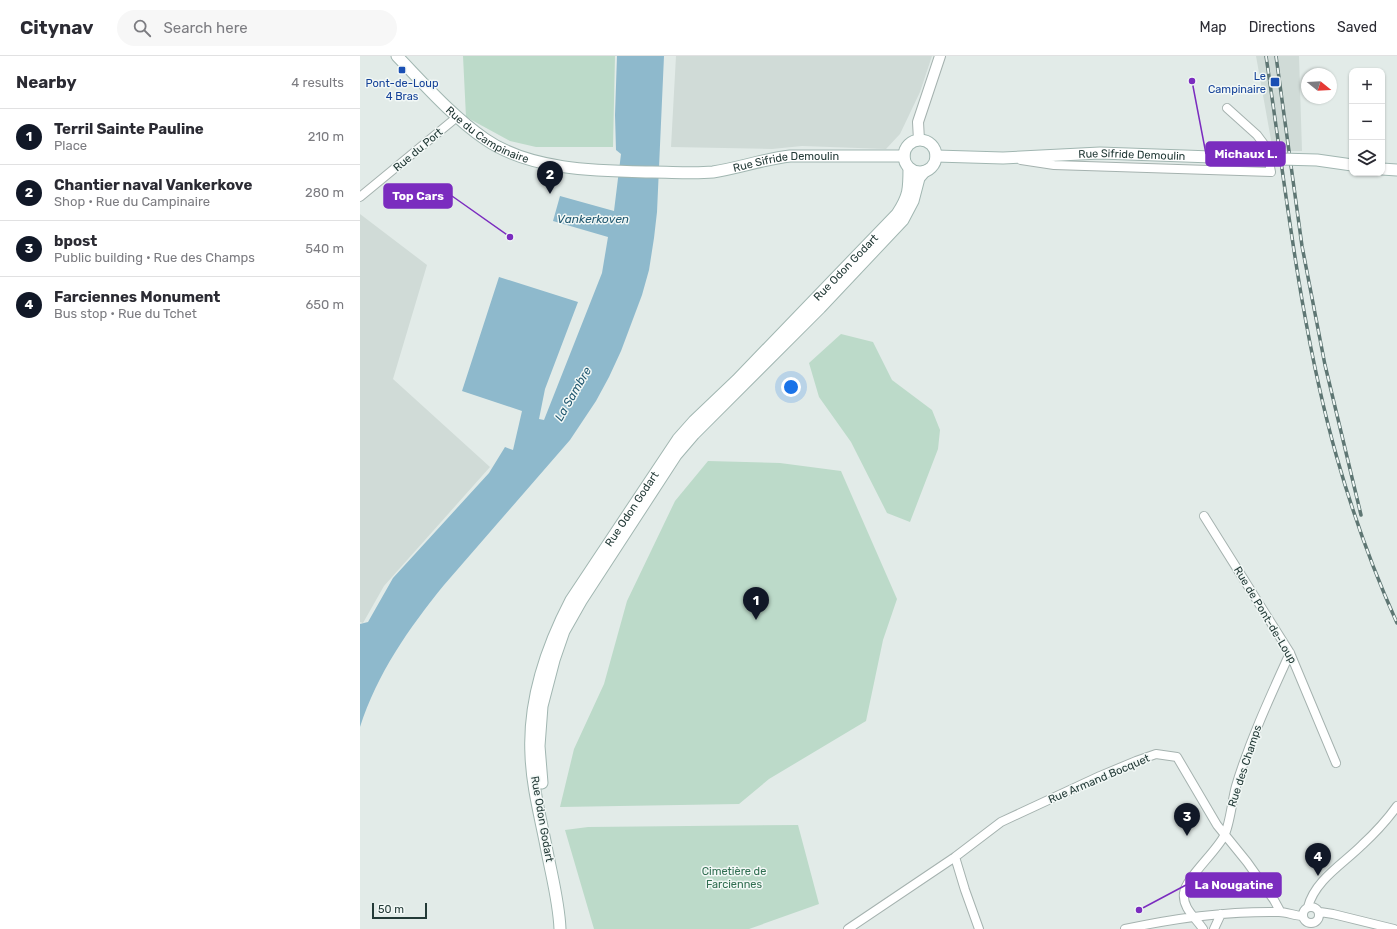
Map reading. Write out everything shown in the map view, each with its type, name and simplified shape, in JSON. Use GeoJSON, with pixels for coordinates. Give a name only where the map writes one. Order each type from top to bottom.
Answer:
{"type":"FeatureCollection","features":[{"type":"Feature","properties":{"kind":"main road","name":"Rue du Campinaire"},"geometry":{"type":"LineString","coordinates":[[397,56],[457,117],[486,140],[512,153],[550,165],[599,171],[669,172]]}},
{"type":"Feature","properties":{"kind":"main road"},"geometry":{"type":"LineString","coordinates":[[919,140],[928,142],[932,145],[936,156],[932,166],[925,171],[919,172],[909,168],[904,156],[907,147],[914,141],[919,140]]}},
{"type":"Feature","properties":{"kind":"main road","name":"Rue Sifride Demoulin"},"geometry":{"type":"LineString","coordinates":[[936,156],[1003,158],[1100,153],[1317,160],[1349,165]]}},
{"type":"Feature","properties":{"kind":"main road","name":"Rue Sifride Demoulin"},"geometry":{"type":"LineString","coordinates":[[669,172],[712,172],[773,158],[790,156],[904,156]]}},
{"type":"Feature","properties":{"kind":"main road","name":"Rue Odon Godart"},"geometry":{"type":"LineString","coordinates":[[560,929],[557,903],[535,785],[531,755],[532,722],[536,689],[545,657],[558,625],[571,600],[678,439],[694,420],[737,380],[897,214],[906,200],[910,186],[909,168]]}},
{"type":"Feature","properties":{"kind":"main road"},"geometry":{"type":"LineString","coordinates":[[1385,169],[1397,170]]}},
{"type":"Feature","properties":{"kind":"main road","name":"Rue Odon Godart"},"geometry":{"type":"LineString","coordinates":[[567,929],[564,901],[542,787],[538,746],[542,706],[554,660],[564,631],[581,601],[676,455],[694,434],[820,308],[903,220],[913,201],[919,178],[925,171]]}},
{"type":"Feature","properties":{"kind":"street"},"geometry":{"type":"LineString","coordinates":[[919,140],[918,122],[940,56]]}},
{"type":"Feature","properties":{"kind":"street"},"geometry":{"type":"LineString","coordinates":[[1003,158],[1054,165],[1271,172],[1266,147],[1257,135],[1227,108]]}},
{"type":"Feature","properties":{"kind":"street","name":"Rue du Port"},"geometry":{"type":"LineString","coordinates":[[360,197],[457,117]]}},
{"type":"Feature","properties":{"kind":"street","name":"Rue de Pont-de-Loup"},"geometry":{"type":"LineString","coordinates":[[1204,516],[1290,653],[1336,763]]}},
{"type":"Feature","properties":{"kind":"street","name":"Rue des Champs"},"geometry":{"type":"LineString","coordinates":[[1203,929],[1199,922],[1193,917],[1185,903],[1183,893],[1186,883],[1218,846],[1225,835],[1236,787],[1257,725],[1290,653]]}},
{"type":"Feature","properties":{"kind":"street","name":"Rue Armand Bocquet"},"geometry":{"type":"LineString","coordinates":[[848,929],[955,857],[1001,822],[1100,776],[1156,754],[1177,757],[1217,825],[1265,887],[1280,911]]}},
{"type":"Feature","properties":{"kind":"street"},"geometry":{"type":"LineString","coordinates":[[1309,915],[1314,892],[1320,883],[1363,845],[1397,806]]}},
{"type":"Feature","properties":{"kind":"street"},"geometry":{"type":"LineString","coordinates":[[955,857],[979,929]]}},
{"type":"Feature","properties":{"kind":"street"},"geometry":{"type":"LineString","coordinates":[[1125,929],[1175,918],[1280,911],[1309,915],[1333,914],[1394,929]]}},
{"type":"Feature","properties":{"kind":"street"},"geometry":{"type":"LineString","coordinates":[[1214,929],[1221,914]]}},
{"type":"Feature","properties":{"kind":"shaded area"},"geometry":{"type":"Polygon","coordinates":[[[676,56],[932,56],[920,92],[900,134],[886,149],[802,146],[772,149],[671,147],[676,56]]]}},
{"type":"Feature","properties":{"kind":"shaded area"},"geometry":{"type":"Polygon","coordinates":[[[1256,56],[1299,56],[1302,151],[1273,151],[1256,56]]]}},
{"type":"Feature","properties":{"kind":"shaded area"},"geometry":{"type":"Polygon","coordinates":[[[360,214],[427,265],[393,379],[490,467],[384,586],[363,623],[360,622],[360,214]]]}},
{"type":"Feature","properties":{"kind":"green space"},"geometry":{"type":"Polygon","coordinates":[[[463,56],[615,56],[613,147],[536,147],[510,141],[466,117],[463,56]]]}},
{"type":"Feature","properties":{"kind":"green space"},"geometry":{"type":"Polygon","coordinates":[[[841,334],[873,342],[892,380],[932,410],[940,430],[938,449],[910,522],[887,513],[851,442],[819,397],[809,363],[841,334]]]}},
{"type":"Feature","properties":{"kind":"green space"},"geometry":{"type":"Polygon","coordinates":[[[708,461],[780,463],[841,471],[897,599],[883,640],[866,721],[769,779],[739,804],[560,807],[574,749],[604,684],[627,601],[675,501],[708,461]]]}},
{"type":"Feature","properties":{"kind":"green space","name":"Cimetière de Farciennes"},"geometry":{"type":"Polygon","coordinates":[[[798,825],[819,904],[749,929],[594,929],[565,830],[588,827],[798,825]]]}},
{"type":"Feature","properties":{"kind":"water"},"geometry":{"type":"Polygon","coordinates":[[[617,56],[664,56],[657,212],[654,238],[649,270],[642,295],[621,351],[596,401],[570,440],[444,585],[418,618],[395,652],[375,688],[360,727],[360,624],[368,622],[393,578],[489,473],[505,447],[513,450],[522,411],[462,391],[499,277],[578,302],[545,389],[539,419],[544,420],[602,273],[608,237],[553,221],[560,196],[614,211],[621,154],[616,150],[615,115],[617,56]]]}},
{"type":"Feature","properties":{"kind":"railway"},"geometry":{"type":"LineString","coordinates":[[1266,56],[1295,258],[1313,359],[1324,409],[1337,458],[1357,521],[1380,583],[1397,623]]}},
{"type":"Feature","properties":{"kind":"railway"},"geometry":{"type":"LineString","coordinates":[[1276,56],[1302,246],[1325,365],[1361,515]]}},
{"type":"Feature","properties":{"kind":"place","name":"Pont-de-Loup 4 Bras"},"geometry":{"type":"Point","coordinates":[402,70]}},
{"type":"Feature","properties":{"kind":"place","name":"Michaux L."},"geometry":{"type":"Point","coordinates":[1192,81]}},
{"type":"Feature","properties":{"kind":"place","name":"Le Campinaire"},"geometry":{"type":"Point","coordinates":[1275,82]}},
{"type":"Feature","properties":{"kind":"place","name":"Chantier naval Vankerkove"},"geometry":{"type":"Point","coordinates":[550,194]}},
{"type":"Feature","properties":{"kind":"place","name":"Top Cars"},"geometry":{"type":"Point","coordinates":[510,237]}},
{"type":"Feature","properties":{"kind":"place","name":"Terril Sainte Pauline"},"geometry":{"type":"Point","coordinates":[756,620]}},
{"type":"Feature","properties":{"kind":"place","name":"bpost"},"geometry":{"type":"Point","coordinates":[1187,836]}},
{"type":"Feature","properties":{"kind":"place","name":"Farciennes Monument"},"geometry":{"type":"Point","coordinates":[1318,876]}},
{"type":"Feature","properties":{"kind":"place","name":"La Nougatine"},"geometry":{"type":"Point","coordinates":[1139,910]}},
{"type":"Feature","properties":{"kind":"water label","name":"Vankerkoven"},"geometry":{"type":"Point","coordinates":[593,219]}},
{"type":"Feature","properties":{"kind":"water label","name":"La Sambre"},"geometry":{"type":"Point","coordinates":[573,394]}}]}
